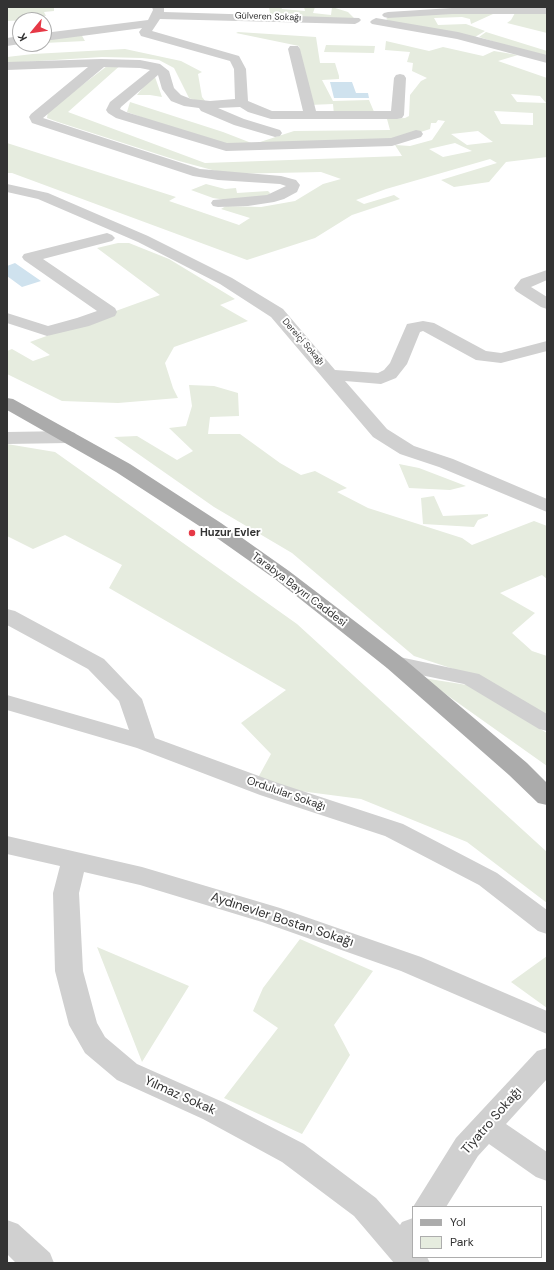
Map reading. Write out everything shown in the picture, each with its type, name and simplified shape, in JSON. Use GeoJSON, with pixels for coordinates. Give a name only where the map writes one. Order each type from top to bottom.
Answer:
{"type":"FeatureCollection","features":[{"type":"Feature","properties":{"kind":"main road","name":"Tarabya Bayırı Caddesi"},"geometry":{"type":"LineString","coordinates":[[7,404],[123,468],[214,527],[282,575],[395,663],[518,769],[547,797]]}},
{"type":"Feature","properties":{"kind":"street"},"geometry":{"type":"LineString","coordinates":[[335,7],[547,59]]}},
{"type":"Feature","properties":{"kind":"street"},"geometry":{"type":"LineString","coordinates":[[368,16],[452,12],[547,11]]}},
{"type":"Feature","properties":{"kind":"street"},"geometry":{"type":"LineString","coordinates":[[155,15],[145,33],[235,59],[240,69],[242,103]]}},
{"type":"Feature","properties":{"kind":"street","name":"Gülveren Sokağı"},"geometry":{"type":"LineString","coordinates":[[52,35],[155,15],[368,16]]}},
{"type":"Feature","properties":{"kind":"street"},"geometry":{"type":"LineString","coordinates":[[294,49],[311,116]]}},
{"type":"Feature","properties":{"kind":"street"},"geometry":{"type":"LineString","coordinates":[[101,64],[36,118],[37,120],[198,173],[218,176],[281,180],[293,185],[292,189],[270,199],[248,202],[218,203]]}},
{"type":"Feature","properties":{"kind":"street"},"geometry":{"type":"LineString","coordinates":[[7,66],[140,64],[158,69],[165,74],[168,89],[176,98],[199,105],[239,122],[275,133]]}},
{"type":"Feature","properties":{"kind":"street"},"geometry":{"type":"LineString","coordinates":[[158,69],[115,105],[113,110],[121,115],[226,147],[392,142],[416,134]]}},
{"type":"Feature","properties":{"kind":"street"},"geometry":{"type":"LineString","coordinates":[[199,105],[242,103],[253,109],[271,115],[397,115],[400,78]]}},
{"type":"Feature","properties":{"kind":"street","name":"Dereiçi Sokağı"},"geometry":{"type":"LineString","coordinates":[[7,188],[44,196],[143,239],[226,281],[277,313],[332,375],[380,433],[407,450],[446,463],[544,501]]}},
{"type":"Feature","properties":{"kind":"street"},"geometry":{"type":"LineString","coordinates":[[7,318],[47,331],[83,322],[110,312],[30,257],[106,238]]}},
{"type":"Feature","properties":{"kind":"street"},"geometry":{"type":"LineString","coordinates":[[547,275],[527,282],[522,288],[547,304]]}},
{"type":"Feature","properties":{"kind":"street"},"geometry":{"type":"LineString","coordinates":[[332,375],[381,379],[386,377],[398,364],[413,328],[423,326],[428,327],[482,356],[501,358],[547,346]]}},
{"type":"Feature","properties":{"kind":"street"},"geometry":{"type":"LineString","coordinates":[[7,438],[68,437]]}},
{"type":"Feature","properties":{"kind":"street"},"geometry":{"type":"LineString","coordinates":[[7,616],[96,664],[130,699],[145,742]]}},
{"type":"Feature","properties":{"kind":"street"},"geometry":{"type":"LineString","coordinates":[[395,663],[471,679],[547,724]]}},
{"type":"Feature","properties":{"kind":"street","name":"Ordulular Sokağı"},"geometry":{"type":"LineString","coordinates":[[7,702],[145,742],[269,789],[394,830],[488,879],[547,924]]}},
{"type":"Feature","properties":{"kind":"street","name":"Aydınevler Bostan Sokağı"},"geometry":{"type":"LineString","coordinates":[[7,845],[142,876],[271,915],[411,964],[547,1024]]}},
{"type":"Feature","properties":{"kind":"street","name":"Yılmaz Sokak"},"geometry":{"type":"LineString","coordinates":[[74,861],[66,893],[69,971],[83,1025],[96,1045],[127,1072],[214,1111],[293,1153],[364,1207],[409,1248]]}},
{"type":"Feature","properties":{"kind":"street","name":"Tiyatro Sokağı"},"geometry":{"type":"LineString","coordinates":[[430,1206],[467,1147],[547,1059]]}},
{"type":"Feature","properties":{"kind":"street"},"geometry":{"type":"LineString","coordinates":[[486,1126],[547,1168]]}},
{"type":"Feature","properties":{"kind":"street"},"geometry":{"type":"LineString","coordinates":[[7,1234],[38,1263]]}},
{"type":"Feature","properties":{"kind":"green space"},"geometry":{"type":"Polygon","coordinates":[[[7,7],[54,7],[54,11],[12,12],[12,21],[7,21],[7,7]]]}},
{"type":"Feature","properties":{"kind":"green space"},"geometry":{"type":"Polygon","coordinates":[[[269,7],[281,7],[282,9],[305,11],[304,7],[315,7],[313,13],[331,15],[332,7],[348,12],[354,18],[331,20],[270,14],[269,7]]]}},
{"type":"Feature","properties":{"kind":"green space"},"geometry":{"type":"Polygon","coordinates":[[[547,12],[547,33],[507,23],[511,20],[515,13],[547,12]]]}},
{"type":"Feature","properties":{"kind":"green space"},"geometry":{"type":"Polygon","coordinates":[[[493,14],[471,24],[470,19],[462,17],[434,18],[438,25],[466,24],[485,31],[475,37],[391,22],[386,19],[391,15],[493,14]]]}},
{"type":"Feature","properties":{"kind":"green space"},"geometry":{"type":"Polygon","coordinates":[[[486,32],[547,51],[547,58],[479,37],[486,32]]]}},
{"type":"Feature","properties":{"kind":"green space"},"geometry":{"type":"Polygon","coordinates":[[[236,33],[316,37],[320,63],[335,63],[339,76],[339,79],[322,80],[333,101],[369,100],[375,114],[334,115],[333,104],[309,105],[299,46],[236,33]]]}},
{"type":"Feature","properties":{"kind":"green space"},"geometry":{"type":"Polygon","coordinates":[[[81,34],[85,41],[52,43],[52,38],[81,34]]]}},
{"type":"Feature","properties":{"kind":"green space"},"geometry":{"type":"Polygon","coordinates":[[[386,41],[429,51],[443,47],[483,56],[494,51],[518,55],[498,61],[547,78],[547,157],[506,162],[489,182],[454,187],[441,180],[497,163],[490,159],[386,189],[356,200],[364,204],[394,195],[400,199],[352,215],[315,238],[247,260],[12,173],[7,173],[7,143],[176,197],[169,201],[239,225],[250,218],[221,209],[226,206],[261,207],[295,201],[323,184],[341,179],[321,172],[227,174],[179,161],[58,122],[47,118],[48,111],[111,63],[123,63],[68,112],[205,163],[402,156],[395,145],[410,146],[432,140],[445,121],[438,120],[436,123],[431,123],[430,129],[396,140],[226,147],[127,112],[130,102],[223,132],[254,144],[294,131],[390,130],[387,119],[405,118],[409,116],[410,95],[421,81],[427,78],[412,71],[413,63],[407,62],[410,52],[385,50],[386,41]],[[511,94],[517,102],[546,103],[540,96],[511,94]],[[494,111],[501,124],[533,125],[533,113],[494,111]],[[478,131],[451,134],[467,145],[493,142],[478,131]],[[455,143],[429,149],[443,157],[472,151],[455,143]]]}},
{"type":"Feature","properties":{"kind":"green space"},"geometry":{"type":"Polygon","coordinates":[[[326,45],[375,46],[374,53],[324,52],[326,45]]]}},
{"type":"Feature","properties":{"kind":"green space"},"geometry":{"type":"Polygon","coordinates":[[[125,49],[181,61],[202,72],[198,74],[202,97],[206,102],[189,98],[174,68],[159,60],[102,57],[7,63],[7,57],[33,54],[125,49]]]}},
{"type":"Feature","properties":{"kind":"green space"},"geometry":{"type":"Polygon","coordinates":[[[153,75],[162,97],[137,95],[153,75]]]}},
{"type":"Feature","properties":{"kind":"green space"},"geometry":{"type":"Polygon","coordinates":[[[206,184],[225,189],[236,188],[237,193],[268,191],[270,193],[268,198],[232,201],[213,198],[191,190],[206,184]]]}},
{"type":"Feature","properties":{"kind":"green space"},"geometry":{"type":"Polygon","coordinates":[[[118,243],[129,243],[169,259],[235,299],[220,305],[248,321],[174,347],[165,363],[173,388],[178,398],[118,403],[62,401],[7,374],[7,351],[12,349],[33,361],[50,355],[30,342],[160,295],[97,248],[118,243]]]}},
{"type":"Feature","properties":{"kind":"green space"},"geometry":{"type":"Polygon","coordinates":[[[189,385],[214,386],[238,393],[239,416],[210,417],[208,434],[240,434],[280,463],[301,475],[315,471],[347,488],[337,492],[368,508],[462,538],[472,545],[534,521],[547,526],[547,579],[542,575],[500,593],[535,613],[512,633],[532,651],[547,656],[547,718],[475,676],[414,656],[292,553],[214,507],[114,437],[137,436],[177,460],[193,451],[169,428],[186,426],[192,406],[189,385]]]}},
{"type":"Feature","properties":{"kind":"green space"},"geometry":{"type":"Polygon","coordinates":[[[7,444],[55,452],[297,624],[547,852],[547,903],[467,842],[361,799],[254,785],[271,754],[241,723],[286,690],[109,588],[122,565],[65,535],[33,549],[7,536],[7,444]]]}},
{"type":"Feature","properties":{"kind":"green space"},"geometry":{"type":"Polygon","coordinates":[[[399,464],[419,468],[466,486],[450,490],[409,488],[399,464]]]}},
{"type":"Feature","properties":{"kind":"green space"},"geometry":{"type":"Polygon","coordinates":[[[434,496],[443,516],[488,514],[488,516],[478,520],[474,527],[423,524],[421,498],[434,496]]]}},
{"type":"Feature","properties":{"kind":"green space"},"geometry":{"type":"Polygon","coordinates":[[[423,678],[467,685],[547,733],[547,766],[423,678]]]}},
{"type":"Feature","properties":{"kind":"green space"},"geometry":{"type":"Polygon","coordinates":[[[300,939],[373,971],[334,1025],[350,1055],[302,1134],[224,1098],[278,1028],[253,1011],[263,988],[300,939]]]}},
{"type":"Feature","properties":{"kind":"green space"},"geometry":{"type":"Polygon","coordinates":[[[97,947],[189,986],[142,1062],[97,947]]]}},
{"type":"Feature","properties":{"kind":"green space"},"geometry":{"type":"Polygon","coordinates":[[[547,956],[547,1008],[511,982],[547,956]]]}},
{"type":"Feature","properties":{"kind":"water"},"geometry":{"type":"Polygon","coordinates":[[[330,82],[352,82],[356,93],[368,93],[369,98],[334,98],[330,82]]]}},
{"type":"Feature","properties":{"kind":"water"},"geometry":{"type":"Polygon","coordinates":[[[15,263],[41,281],[22,287],[7,276],[7,266],[15,263]]]}},
{"type":"Feature","properties":{"kind":"place","name":"Huzur Evler"},"geometry":{"type":"Point","coordinates":[192,533]}}]}
